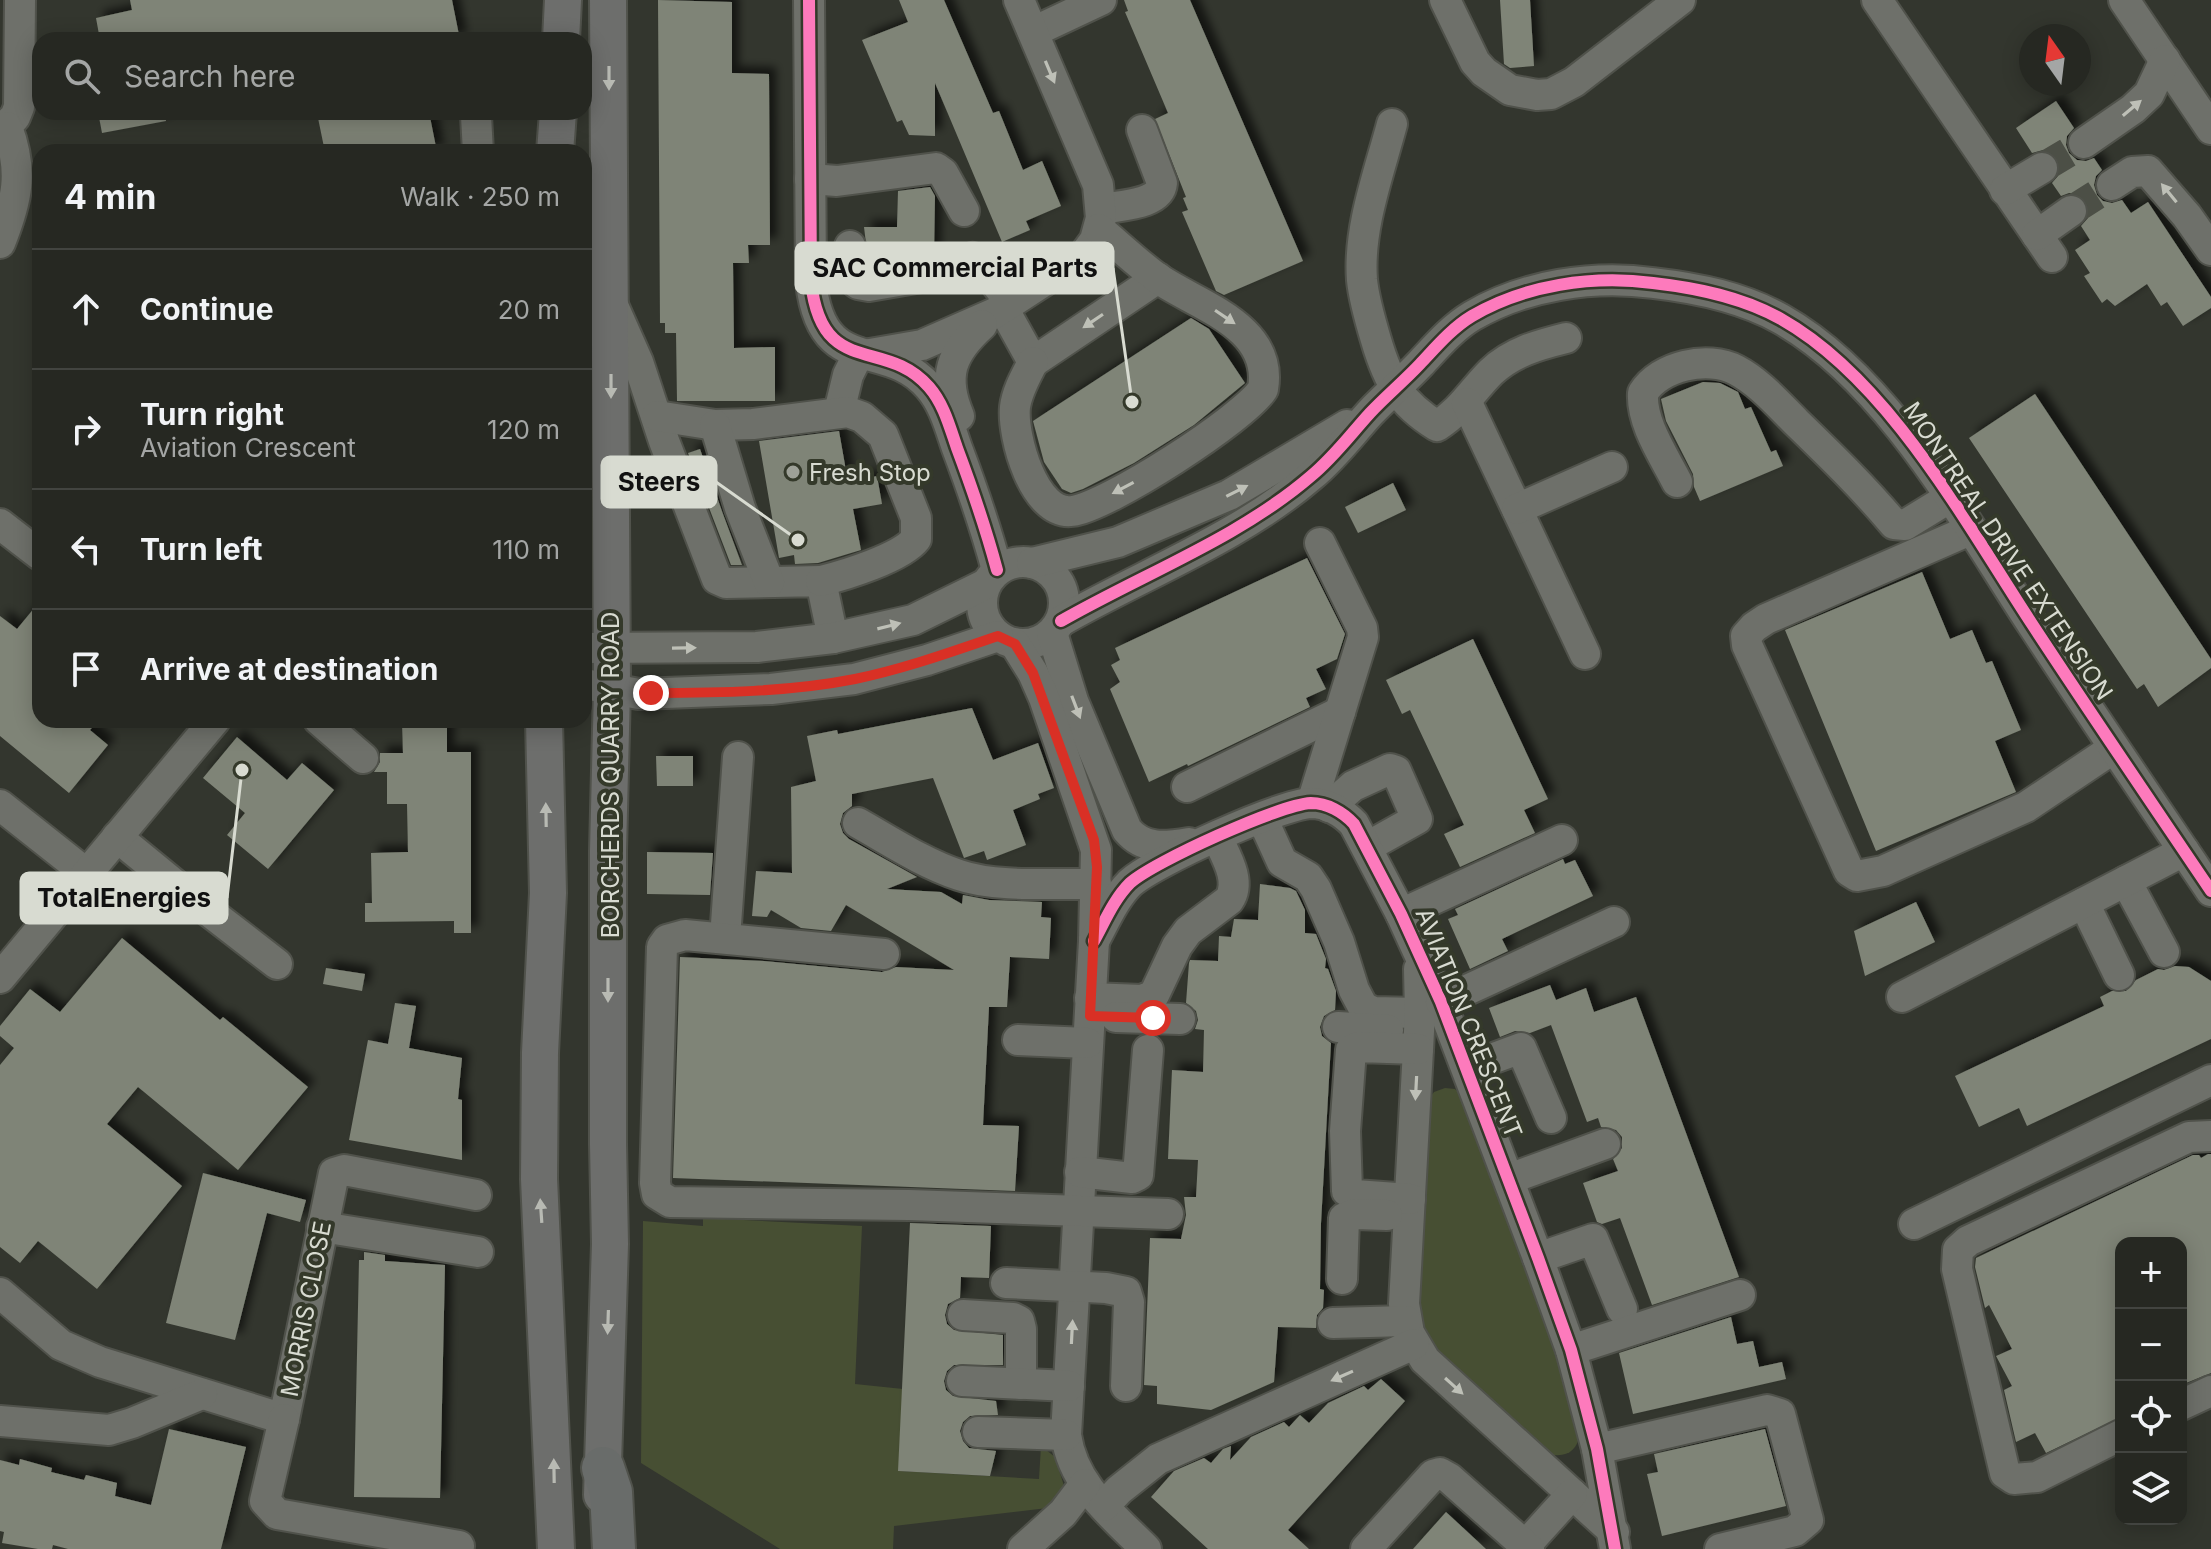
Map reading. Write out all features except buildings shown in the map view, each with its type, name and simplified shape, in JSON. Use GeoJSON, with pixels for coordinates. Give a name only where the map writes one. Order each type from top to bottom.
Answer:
{"type":"FeatureCollection","features":[{"type":"Feature","properties":{"kind":"highway"},"geometry":{"type":"LineString","coordinates":[[603,1468],[611,1492],[614,1549]]}},
{"type":"Feature","properties":{"kind":"main road"},"geometry":{"type":"LineString","coordinates":[[561,32],[563,0]]}},
{"type":"Feature","properties":{"kind":"main road","name":"BORCHERDS QUARRY ROAD"},"geometry":{"type":"LineString","coordinates":[[600,1549],[610,1244],[608,851],[598,686],[611,301],[608,0]]}},
{"type":"Feature","properties":{"kind":"main road"},"geometry":{"type":"LineString","coordinates":[[556,144],[557,120]]}},
{"type":"Feature","properties":{"kind":"main road"},"geometry":{"type":"LineString","coordinates":[[544,728],[548,893],[540,1053],[539,1179],[556,1549]]}},
{"type":"Feature","properties":{"kind":"street"},"geometry":{"type":"LineString","coordinates":[[0,243],[12,213],[17,187],[15,149],[3,129],[19,107],[20,0]]}},
{"type":"Feature","properties":{"kind":"street"},"geometry":{"type":"LineString","coordinates":[[809,0],[811,282],[817,317],[826,332],[840,344],[917,376],[938,399],[969,480],[1009,570]]}},
{"type":"Feature","properties":{"kind":"street"},"geometry":{"type":"LineString","coordinates":[[839,412],[848,375],[863,354],[922,345],[1003,308],[1084,255],[1092,246],[1101,219],[1098,185],[1019,0]]}},
{"type":"Feature","properties":{"kind":"street"},"geometry":{"type":"LineString","coordinates":[[1033,32],[1101,0]]}},
{"type":"Feature","properties":{"kind":"street"},"geometry":{"type":"LineString","coordinates":[[1445,0],[1475,62],[1484,72],[1510,90],[1537,95],[1551,94],[1574,82],[1680,0]]}},
{"type":"Feature","properties":{"kind":"street"},"geometry":{"type":"LineString","coordinates":[[1877,0],[2044,246],[2071,211]]}},
{"type":"Feature","properties":{"kind":"street"},"geometry":{"type":"LineString","coordinates":[[2124,0],[2211,129]]}},
{"type":"Feature","properties":{"kind":"street"},"geometry":{"type":"LineString","coordinates":[[2084,143],[2149,94],[2165,60]]}},
{"type":"Feature","properties":{"kind":"street"},"geometry":{"type":"LineString","coordinates":[[476,120],[478,144]]}},
{"type":"Feature","properties":{"kind":"street"},"geometry":{"type":"LineString","coordinates":[[1392,124],[1373,194],[1364,243],[1362,277],[1364,297],[1380,355],[1395,390],[1437,426],[1467,403],[1486,378],[1509,358],[1566,338]]}},
{"type":"Feature","properties":{"kind":"street"},"geometry":{"type":"LineString","coordinates":[[1101,219],[1161,191],[1162,183],[1142,130]]}},
{"type":"Feature","properties":{"kind":"street"},"geometry":{"type":"LineString","coordinates":[[810,179],[837,181],[936,168],[943,173],[964,211]]}},
{"type":"Feature","properties":{"kind":"street"},"geometry":{"type":"LineString","coordinates":[[2005,190],[2042,168]]}},
{"type":"Feature","properties":{"kind":"street"},"geometry":{"type":"LineString","coordinates":[[2112,185],[2132,172],[2148,171],[2187,216],[2211,250]]}},
{"type":"Feature","properties":{"kind":"street"},"geometry":{"type":"LineString","coordinates":[[1101,219],[1158,278],[1242,329],[1263,367],[1263,389],[1257,399],[1186,451],[1084,508],[1072,511],[1055,508],[1035,486],[1015,430],[1015,406],[1033,362],[1158,278]]}},
{"type":"Feature","properties":{"kind":"street"},"geometry":{"type":"LineString","coordinates":[[850,246],[852,279],[869,286],[933,275],[972,258],[984,268],[1033,362]]}},
{"type":"Feature","properties":{"kind":"street","name":"MONTREAL DRIVE EXTENSION"},"geometry":{"type":"LineString","coordinates":[[1056,627],[1276,502],[1349,441],[1370,413],[1467,319],[1511,298],[1543,289],[1600,280],[1676,285],[1716,293],[1782,319],[1834,357],[1891,415],[2211,891]]}},
{"type":"Feature","properties":{"kind":"street"},"geometry":{"type":"LineString","coordinates":[[611,301],[629,338],[664,441],[717,579],[726,583],[821,581],[842,576],[902,551],[913,543],[918,533],[916,518],[881,431],[862,417],[839,412],[753,424],[715,425],[657,416]]}},
{"type":"Feature","properties":{"kind":"street"},"geometry":{"type":"LineString","coordinates":[[1003,308],[959,350],[950,379],[955,407],[1009,570]]}},
{"type":"Feature","properties":{"kind":"street"},"geometry":{"type":"LineString","coordinates":[[1677,482],[1647,418],[1643,393],[1655,378],[1671,370],[1699,364],[1719,364],[1744,375],[1779,405],[1894,524],[1905,525],[1949,498]]}},
{"type":"Feature","properties":{"kind":"street"},"geometry":{"type":"LineString","coordinates":[[1467,403],[1585,654]]}},
{"type":"Feature","properties":{"kind":"street","name":"MONTREAL DRIVE EXTENSION"},"geometry":{"type":"LineString","coordinates":[[598,648],[757,647],[833,638],[913,620],[1009,570],[1118,542],[1229,495],[1370,413]]}},
{"type":"Feature","properties":{"kind":"street"},"geometry":{"type":"LineString","coordinates":[[715,425],[740,508],[769,582]]}},
{"type":"Feature","properties":{"kind":"street"},"geometry":{"type":"LineString","coordinates":[[1517,509],[1612,467]]}},
{"type":"Feature","properties":{"kind":"street"},"geometry":{"type":"LineString","coordinates":[[0,524],[32,549]]}},
{"type":"Feature","properties":{"kind":"street"},"geometry":{"type":"LineString","coordinates":[[1970,530],[1766,619],[1746,636],[1849,871],[1857,876],[1883,871],[2026,807],[2114,748]]}},
{"type":"Feature","properties":{"kind":"street"},"geometry":{"type":"LineString","coordinates":[[1320,543],[1362,628],[1363,637],[1340,712],[1321,805]]}},
{"type":"Feature","properties":{"kind":"street"},"geometry":{"type":"LineString","coordinates":[[598,686],[639,694],[771,689],[881,673],[1006,640],[1036,642],[1056,627],[1064,609],[1060,585],[1044,568],[1009,570]]}},
{"type":"Feature","properties":{"kind":"street"},"geometry":{"type":"LineString","coordinates":[[1009,570],[982,608],[985,619],[1006,640],[1040,688],[1096,850],[1094,941],[1066,1435],[1074,1468],[1094,1495],[1146,1549]]}},
{"type":"Feature","properties":{"kind":"street"},"geometry":{"type":"LineString","coordinates":[[821,581],[833,638]]}},
{"type":"Feature","properties":{"kind":"street"},"geometry":{"type":"LineString","coordinates":[[1056,627],[1073,701],[1127,830],[1135,839],[1149,846],[1214,838]]}},
{"type":"Feature","properties":{"kind":"street"},"geometry":{"type":"LineString","coordinates":[[1187,787],[1340,712]]}},
{"type":"Feature","properties":{"kind":"street"},"geometry":{"type":"LineString","coordinates":[[0,978],[208,728]]}},
{"type":"Feature","properties":{"kind":"street"},"geometry":{"type":"LineString","coordinates":[[328,728],[363,758]]}},
{"type":"Feature","properties":{"kind":"street"},"geometry":{"type":"LineString","coordinates":[[725,938],[738,757]]}},
{"type":"Feature","properties":{"kind":"street"},"geometry":{"type":"LineString","coordinates":[[1094,941],[1118,896],[1139,875],[1262,818],[1294,806],[1321,805],[1390,769],[1396,771],[1417,819],[1367,847]]}},
{"type":"Feature","properties":{"kind":"street"},"geometry":{"type":"LineString","coordinates":[[0,805],[87,874]]}},
{"type":"Feature","properties":{"kind":"street","name":"AVIATION CRESCENT"},"geometry":{"type":"LineString","coordinates":[[1321,805],[1345,814],[1360,833],[1419,955],[1424,1024],[1404,1304],[1410,1333],[1425,1360],[1572,1494],[1615,1540]]}},
{"type":"Feature","properties":{"kind":"street"},"geometry":{"type":"LineString","coordinates":[[1262,818],[1282,862],[1308,877],[1316,889],[1363,1007],[1424,1024]]}},
{"type":"Feature","properties":{"kind":"street"},"geometry":{"type":"LineString","coordinates":[[858,823],[959,875],[982,881],[1096,884]]}},
{"type":"Feature","properties":{"kind":"street"},"geometry":{"type":"LineString","coordinates":[[117,837],[277,964]]}},
{"type":"Feature","properties":{"kind":"street"},"geometry":{"type":"LineString","coordinates":[[1018,1040],[1154,995],[1177,946],[1188,931],[1229,900],[1233,893],[1234,881],[1214,838]]}},
{"type":"Feature","properties":{"kind":"street"},"geometry":{"type":"LineString","coordinates":[[1401,914],[1562,840]]}},
{"type":"Feature","properties":{"kind":"street"},"geometry":{"type":"LineString","coordinates":[[1902,997],[2184,851]]}},
{"type":"Feature","properties":{"kind":"street"},"geometry":{"type":"LineString","coordinates":[[2126,881],[2164,952]]}},
{"type":"Feature","properties":{"kind":"street"},"geometry":{"type":"LineString","coordinates":[[2084,903],[2119,975]]}},
{"type":"Feature","properties":{"kind":"street"},"geometry":{"type":"LineString","coordinates":[[1409,1208],[1347,1191],[1345,1131],[1351,1050],[1424,1024],[1614,922]]}},
{"type":"Feature","properties":{"kind":"street"},"geometry":{"type":"LineString","coordinates":[[884,954],[685,935],[667,940],[662,947],[655,1183],[657,1194],[663,1200],[1168,1214]]}},
{"type":"Feature","properties":{"kind":"street"},"geometry":{"type":"LineString","coordinates":[[1089,1019],[1180,1019]]}},
{"type":"Feature","properties":{"kind":"street"},"geometry":{"type":"LineString","coordinates":[[1338,1027],[1424,1024]]}},
{"type":"Feature","properties":{"kind":"street","name":"AVIATION CRESCENT"},"geometry":{"type":"LineString","coordinates":[[1424,1024],[1467,1068],[1509,1179],[1571,1350],[1597,1449],[1615,1540]]}},
{"type":"Feature","properties":{"kind":"street"},"geometry":{"type":"LineString","coordinates":[[1467,1068],[1521,1048],[1551,1118]]}},
{"type":"Feature","properties":{"kind":"street"},"geometry":{"type":"LineString","coordinates":[[1080,1172],[1132,1178],[1138,1175],[1148,1050]]}},
{"type":"Feature","properties":{"kind":"street"},"geometry":{"type":"LineString","coordinates":[[1914,1224],[2211,1080]]}},
{"type":"Feature","properties":{"kind":"street"},"geometry":{"type":"LineString","coordinates":[[2115,1438],[2037,1477],[2014,1479],[2005,1473],[1957,1269],[1958,1250],[1968,1241],[2189,1137],[2211,1136]]}},
{"type":"Feature","properties":{"kind":"street"},"geometry":{"type":"LineString","coordinates":[[1509,1179],[1605,1144]]}},
{"type":"Feature","properties":{"kind":"street","name":"MORRIS CLOSE"},"geometry":{"type":"LineString","coordinates":[[0,1293],[61,1345],[100,1362],[284,1419],[332,1177],[339,1171],[476,1195]]}},
{"type":"Feature","properties":{"kind":"street"},"geometry":{"type":"LineString","coordinates":[[1342,1279],[1344,1218],[1409,1208]]}},
{"type":"Feature","properties":{"kind":"street"},"geometry":{"type":"LineString","coordinates":[[322,1227],[478,1252]]}},
{"type":"Feature","properties":{"kind":"street"},"geometry":{"type":"LineString","coordinates":[[1538,1258],[1593,1239],[1622,1309]]}},
{"type":"Feature","properties":{"kind":"street"},"geometry":{"type":"LineString","coordinates":[[1006,1283],[1106,1288],[1126,1292],[1129,1302],[1126,1386]]}},
{"type":"Feature","properties":{"kind":"street"},"geometry":{"type":"LineString","coordinates":[[1571,1350],[1740,1295]]}},
{"type":"Feature","properties":{"kind":"street"},"geometry":{"type":"LineString","coordinates":[[963,1315],[1019,1321],[1021,1384]]}},
{"type":"Feature","properties":{"kind":"street"},"geometry":{"type":"LineString","coordinates":[[1333,1323],[1410,1333]]}},
{"type":"Feature","properties":{"kind":"street"},"geometry":{"type":"LineString","coordinates":[[1023,1549],[1063,1513],[1094,1495],[1119,1490],[1158,1459],[1410,1333]]}},
{"type":"Feature","properties":{"kind":"street"},"geometry":{"type":"LineString","coordinates":[[962,1381],[1069,1386]]}},
{"type":"Feature","properties":{"kind":"street"},"geometry":{"type":"LineString","coordinates":[[2187,1402],[2211,1391]]}},
{"type":"Feature","properties":{"kind":"street"},"geometry":{"type":"LineString","coordinates":[[0,1421],[109,1430],[202,1394]]}},
{"type":"Feature","properties":{"kind":"street"},"geometry":{"type":"LineString","coordinates":[[1597,1449],[1767,1410],[1780,1414],[1808,1520],[1795,1531],[1720,1549]]}},
{"type":"Feature","properties":{"kind":"street"},"geometry":{"type":"LineString","coordinates":[[284,1419],[265,1501],[277,1514],[459,1546]]}},
{"type":"Feature","properties":{"kind":"street"},"geometry":{"type":"LineString","coordinates":[[978,1432],[1066,1435]]}},
{"type":"Feature","properties":{"kind":"street"},"geometry":{"type":"LineString","coordinates":[[1366,1549],[1433,1475],[1440,1473],[1527,1547],[1572,1494]]}},
{"type":"Feature","properties":{"kind":"green space"},"geometry":{"type":"Polygon","coordinates":[[[1445,1088],[1455,1089],[1462,1096],[1561,1361],[1580,1433],[1576,1445],[1565,1454],[1548,1454],[1444,1360],[1425,1336],[1418,1303],[1428,1100],[1434,1092],[1445,1088]]]}},
{"type":"Feature","properties":{"kind":"green space"},"geometry":{"type":"Polygon","coordinates":[[[703,1218],[862,1226],[855,1384],[903,1389],[899,1471],[1039,1479],[1041,1446],[1055,1457],[1065,1489],[1056,1507],[894,1526],[893,1549],[780,1549],[641,1463],[643,1221],[703,1226],[703,1218]]]}},
{"type":"Feature","properties":{"kind":"tunnel"},"geometry":{"type":"LineString","coordinates":[[2042,168],[2084,143]]}},
{"type":"Feature","properties":{"kind":"tunnel"},"geometry":{"type":"LineString","coordinates":[[2071,211],[2112,185]]}},
{"type":"Feature","properties":{"kind":"cycle path"},"geometry":{"type":"LineString","coordinates":[[809,0],[811,282],[817,313],[828,333],[842,345],[912,372],[934,394],[949,424],[997,570]]}},
{"type":"Feature","properties":{"kind":"cycle path"},"geometry":{"type":"LineString","coordinates":[[1061,621],[1222,537],[1283,498],[1327,461],[1451,332],[1492,305],[1536,290],[1606,280],[1703,291],[1735,299],[1781,319],[1820,345],[1890,415],[1952,499],[2054,658],[2211,891]]}},
{"type":"Feature","properties":{"kind":"cycle path"},"geometry":{"type":"LineString","coordinates":[[1094,941],[1114,903],[1130,883],[1164,862],[1218,836],[1273,813],[1311,803],[1334,809],[1354,824],[1401,914],[1441,1002],[1538,1258],[1571,1350],[1597,1449],[1615,1549]]}},
{"type":"Feature","properties":{"kind":"place","name":"SAC Commercial Parts"},"geometry":{"type":"Point","coordinates":[1132,402]}},
{"type":"Feature","properties":{"kind":"place","name":"Fresh Stop"},"geometry":{"type":"Point","coordinates":[793,472]}},
{"type":"Feature","properties":{"kind":"place","name":"Steers"},"geometry":{"type":"Point","coordinates":[798,540]}},
{"type":"Feature","properties":{"kind":"place","name":"TotalEnergies"},"geometry":{"type":"Point","coordinates":[242,770]}},
{"type":"Feature","properties":{"kind":"route"},"geometry":{"type":"LineString","coordinates":[[651,693],[771,689],[854,679],[927,660],[998,636],[1015,644],[1044,698],[1096,850],[1090,1016],[1153,1018]]}}]}
